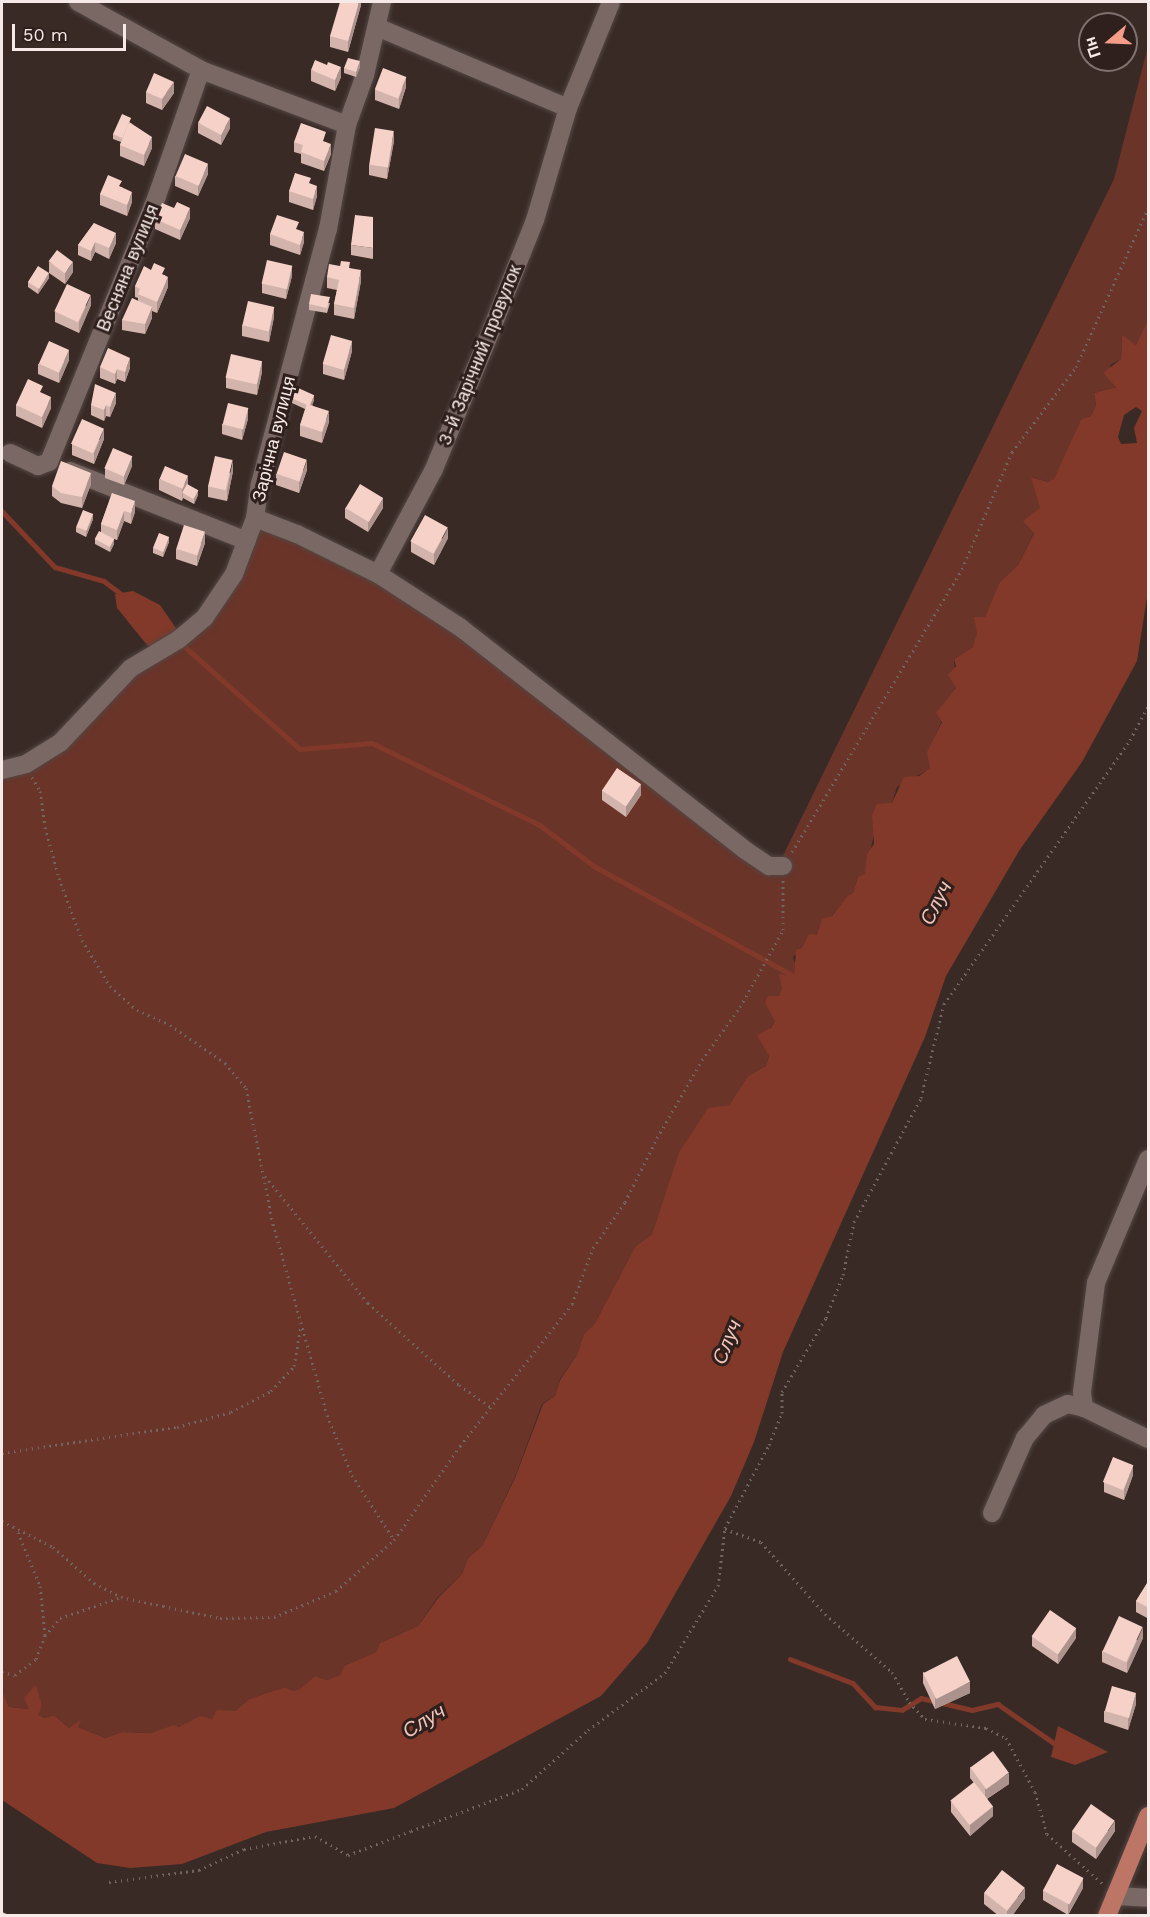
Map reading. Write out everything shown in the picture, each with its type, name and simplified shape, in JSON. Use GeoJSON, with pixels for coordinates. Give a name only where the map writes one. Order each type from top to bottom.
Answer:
{"type":"FeatureCollection","features":[{"type":"Feature","properties":{"kind":"main road"},"geometry":{"type":"LineString","coordinates":[[1107,1916],[1149,1816]]}},
{"type":"Feature","properties":{"kind":"street"},"geometry":{"type":"LineString","coordinates":[[78,2],[201,70],[347,125]]}},
{"type":"Feature","properties":{"kind":"street","name":"Зарічна вулиця"},"geometry":{"type":"LineString","coordinates":[[2,770],[26,764],[60,743],[131,668],[178,640],[205,617],[230,581],[255,518],[260,484],[328,229],[347,125],[377,27],[382,2]]}},
{"type":"Feature","properties":{"kind":"street","name":"3-й Зарічний провулок"},"geometry":{"type":"LineString","coordinates":[[378,574],[434,469],[492,328],[535,220],[568,108],[610,2]]}},
{"type":"Feature","properties":{"kind":"street"},"geometry":{"type":"LineString","coordinates":[[377,27],[568,108]]}},
{"type":"Feature","properties":{"kind":"street","name":"Весняна вулиця"},"geometry":{"type":"LineString","coordinates":[[49,462],[157,196],[201,70]]}},
{"type":"Feature","properties":{"kind":"street"},"geometry":{"type":"LineString","coordinates":[[10,453],[38,466],[49,462],[247,541]]}},
{"type":"Feature","properties":{"kind":"street"},"geometry":{"type":"LineString","coordinates":[[255,518],[378,574],[461,628],[745,850],[768,866],[783,866]]}},
{"type":"Feature","properties":{"kind":"street"},"geometry":{"type":"LineString","coordinates":[[1084,1408],[1082,1392],[1096,1283],[1149,1159]]}},
{"type":"Feature","properties":{"kind":"street"},"geometry":{"type":"LineString","coordinates":[[992,1513],[1025,1438],[1044,1415],[1068,1404],[1084,1408],[1149,1439]]}},
{"type":"Feature","properties":{"kind":"street"},"geometry":{"type":"LineString","coordinates":[[1115,1896],[1149,1898]]}},
{"type":"Feature","properties":{"kind":"path"},"geometry":{"type":"LineString","coordinates":[[2,1521],[17,1531],[53,1547],[94,1583],[121,1597],[220,1618],[274,1617],[336,1591],[394,1540],[491,1407],[572,1304],[593,1248],[625,1202],[702,1060],[759,975],[783,930],[783,866],[962,569],[1012,452],[1076,367],[1149,208]]}},
{"type":"Feature","properties":{"kind":"path"},"geometry":{"type":"LineString","coordinates":[[109,1882],[200,1870],[244,1850],[315,1836],[348,1855],[522,1789],[588,1730],[665,1673],[718,1586],[725,1528],[769,1445],[782,1413],[782,1392],[826,1318],[843,1275],[854,1222],[921,1098],[944,1004],[1130,740],[1149,706]]}},
{"type":"Feature","properties":{"kind":"path"},"geometry":{"type":"LineString","coordinates":[[26,764],[40,791],[50,848],[82,940],[111,986],[137,1010],[170,1024],[217,1056],[246,1088],[273,1224],[301,1325],[340,1450],[394,1540]]}},
{"type":"Feature","properties":{"kind":"path"},"geometry":{"type":"LineString","coordinates":[[264,1175],[368,1303],[450,1378],[491,1407]]}},
{"type":"Feature","properties":{"kind":"path"},"geometry":{"type":"LineString","coordinates":[[2,1453],[177,1427],[231,1412],[271,1391],[294,1366],[301,1325]]}},
{"type":"Feature","properties":{"kind":"path"},"geometry":{"type":"LineString","coordinates":[[725,1528],[761,1542],[825,1614],[892,1672],[909,1702],[925,1719],[986,1728],[1006,1738],[1035,1792],[1047,1834],[1115,1896]]}},
{"type":"Feature","properties":{"kind":"path"},"geometry":{"type":"LineString","coordinates":[[17,1531],[40,1586],[45,1636]]}},
{"type":"Feature","properties":{"kind":"path"},"geometry":{"type":"LineString","coordinates":[[2,1672],[15,1675],[36,1659],[45,1636],[60,1618],[121,1597]]}},
{"type":"Feature","properties":{"kind":"shaded area"},"geometry":{"type":"Polygon","coordinates":[[[1148,46],[1148,319],[1136,345],[1122,336],[1121,359],[1110,365],[1116,387],[1094,393],[1096,405],[1091,416],[1081,419],[1054,480],[1048,482],[1032,477],[1041,508],[1034,516],[1034,532],[1018,565],[999,583],[973,647],[954,659],[956,687],[934,739],[931,768],[897,787],[892,803],[876,825],[865,875],[858,877],[853,893],[847,896],[817,935],[793,957],[797,970],[779,996],[772,998],[775,1021],[763,1040],[769,1056],[766,1066],[748,1076],[729,1105],[708,1109],[679,1152],[652,1234],[635,1247],[595,1323],[584,1334],[577,1355],[560,1379],[555,1396],[542,1404],[515,1477],[482,1546],[468,1558],[462,1574],[437,1598],[418,1626],[380,1643],[376,1652],[344,1666],[340,1675],[327,1680],[315,1676],[301,1689],[294,1691],[285,1687],[249,1699],[235,1711],[212,1719],[151,1733],[122,1732],[105,1738],[78,1727],[69,1728],[54,1715],[44,1718],[37,1715],[42,1706],[37,1693],[25,1698],[29,1709],[9,1707],[2,1690],[2,770],[26,764],[131,668],[205,617],[255,518],[378,574],[773,876],[1114,179],[1148,46]]]}},
{"type":"Feature","properties":{"kind":"water","name":"Случ"},"geometry":{"type":"Polygon","coordinates":[[[1148,319],[1148,591],[1137,661],[1082,762],[1019,851],[946,976],[925,1037],[783,1352],[754,1442],[731,1496],[647,1643],[601,1696],[394,1808],[266,1832],[182,1864],[130,1868],[97,1863],[2,1800],[2,1690],[9,1707],[29,1709],[24,1698],[36,1685],[42,1706],[38,1715],[44,1718],[54,1715],[69,1728],[81,1720],[78,1727],[105,1738],[122,1732],[151,1733],[174,1725],[179,1727],[200,1716],[212,1719],[217,1710],[235,1711],[249,1699],[285,1687],[294,1691],[300,1689],[315,1676],[327,1680],[340,1675],[344,1666],[376,1652],[380,1643],[418,1626],[438,1598],[462,1574],[468,1558],[482,1546],[515,1478],[543,1404],[555,1396],[560,1380],[577,1355],[584,1334],[595,1323],[635,1247],[652,1234],[679,1152],[708,1108],[729,1105],[748,1076],[766,1066],[769,1056],[757,1035],[771,1028],[775,1021],[765,1003],[768,996],[779,996],[782,989],[779,974],[794,976],[796,950],[802,948],[809,934],[817,935],[822,919],[832,916],[847,896],[853,893],[858,877],[865,874],[867,854],[874,844],[872,815],[877,804],[892,803],[904,777],[919,776],[930,768],[927,752],[942,722],[936,713],[956,688],[948,675],[956,666],[954,659],[973,647],[977,633],[974,617],[985,617],[999,583],[1018,565],[1034,533],[1023,521],[1040,508],[1031,477],[1048,482],[1054,479],[1081,419],[1091,416],[1096,405],[1094,393],[1116,387],[1103,373],[1121,359],[1122,335],[1136,345],[1148,319]],[[1136,407],[1124,415],[1118,437],[1121,444],[1137,443],[1134,428],[1142,411],[1136,407]]]}},
{"type":"Feature","properties":{"kind":"water"},"geometry":{"type":"Polygon","coordinates":[[[133,591],[160,605],[178,631],[156,648],[147,645],[117,608],[115,594],[133,591]]]}},
{"type":"Feature","properties":{"kind":"water"},"geometry":{"type":"Polygon","coordinates":[[[1058,1726],[1108,1752],[1075,1765],[1051,1757],[1058,1726]]]}},
{"type":"Feature","properties":{"kind":"building"},"geometry":{"type":"Polygon","coordinates":[[[340,2],[359,2],[348,41],[330,36],[340,2]]]}},
{"type":"Feature","properties":{"kind":"building"},"geometry":{"type":"Polygon","coordinates":[[[348,58],[360,61],[356,72],[344,68],[348,58]]]}},
{"type":"Feature","properties":{"kind":"building"},"geometry":{"type":"Polygon","coordinates":[[[315,60],[341,67],[335,80],[311,70],[315,60]]]}},
{"type":"Feature","properties":{"kind":"building"},"geometry":{"type":"Polygon","coordinates":[[[383,68],[406,77],[398,98],[375,89],[383,68]]]}},
{"type":"Feature","properties":{"kind":"building"},"geometry":{"type":"Polygon","coordinates":[[[154,73],[174,82],[162,99],[146,92],[154,73]]]}},
{"type":"Feature","properties":{"kind":"building"},"geometry":{"type":"Polygon","coordinates":[[[207,106],[230,118],[221,135],[198,123],[207,106]]]}},
{"type":"Feature","properties":{"kind":"building"},"geometry":{"type":"Polygon","coordinates":[[[122,114],[131,118],[122,138],[113,134],[122,114]]]}},
{"type":"Feature","properties":{"kind":"building"},"geometry":{"type":"Polygon","coordinates":[[[129,122],[152,137],[144,155],[120,145],[129,122]]]}},
{"type":"Feature","properties":{"kind":"building"},"geometry":{"type":"Polygon","coordinates":[[[301,123],[326,132],[323,141],[331,144],[324,161],[301,152],[303,145],[294,142],[301,123]]]}},
{"type":"Feature","properties":{"kind":"building"},"geometry":{"type":"Polygon","coordinates":[[[375,128],[394,131],[388,168],[369,165],[375,128]]]}},
{"type":"Feature","properties":{"kind":"building"},"geometry":{"type":"Polygon","coordinates":[[[185,154],[208,164],[199,186],[176,176],[185,154]]]}},
{"type":"Feature","properties":{"kind":"building"},"geometry":{"type":"Polygon","coordinates":[[[295,173],[311,178],[309,183],[317,186],[313,199],[289,191],[295,173]]]}},
{"type":"Feature","properties":{"kind":"building"},"geometry":{"type":"Polygon","coordinates":[[[108,175],[122,181],[119,186],[132,192],[127,205],[100,194],[108,175]]]}},
{"type":"Feature","properties":{"kind":"building"},"geometry":{"type":"Polygon","coordinates":[[[177,202],[190,208],[180,230],[155,219],[162,203],[174,208],[177,202]]]}},
{"type":"Feature","properties":{"kind":"building"},"geometry":{"type":"Polygon","coordinates":[[[277,215],[299,222],[296,229],[304,232],[300,245],[270,234],[277,215]]]}},
{"type":"Feature","properties":{"kind":"building"},"geometry":{"type":"Polygon","coordinates":[[[355,215],[373,217],[373,248],[351,245],[355,215]]]}},
{"type":"Feature","properties":{"kind":"building"},"geometry":{"type":"Polygon","coordinates":[[[94,223],[116,233],[109,248],[95,242],[91,251],[78,245],[94,223]]]}},
{"type":"Feature","properties":{"kind":"building"},"geometry":{"type":"Polygon","coordinates":[[[57,250],[73,262],[65,273],[49,261],[57,250]]]}},
{"type":"Feature","properties":{"kind":"building"},"geometry":{"type":"Polygon","coordinates":[[[267,260],[292,266],[287,289],[262,283],[267,260]]]}},
{"type":"Feature","properties":{"kind":"building"},"geometry":{"type":"Polygon","coordinates":[[[341,261],[350,262],[349,268],[361,270],[354,308],[334,304],[339,280],[327,277],[329,264],[340,266],[341,261]]]}},
{"type":"Feature","properties":{"kind":"building"},"geometry":{"type":"Polygon","coordinates":[[[154,263],[165,268],[162,274],[168,277],[157,302],[138,294],[140,289],[135,286],[144,266],[151,270],[154,263]]]}},
{"type":"Feature","properties":{"kind":"building"},"geometry":{"type":"Polygon","coordinates":[[[38,266],[49,273],[39,289],[28,282],[38,266]]]}},
{"type":"Feature","properties":{"kind":"building"},"geometry":{"type":"Polygon","coordinates":[[[67,284],[91,295],[78,322],[54,311],[67,284]]]}},
{"type":"Feature","properties":{"kind":"building"},"geometry":{"type":"Polygon","coordinates":[[[311,294],[330,297],[327,308],[309,304],[311,294]]]}},
{"type":"Feature","properties":{"kind":"building"},"geometry":{"type":"Polygon","coordinates":[[[132,298],[152,307],[145,324],[122,320],[132,298]]]}},
{"type":"Feature","properties":{"kind":"building"},"geometry":{"type":"Polygon","coordinates":[[[248,301],[274,307],[269,331],[242,325],[248,301]]]}},
{"type":"Feature","properties":{"kind":"building"},"geometry":{"type":"Polygon","coordinates":[[[331,335],[352,341],[344,370],[323,364],[331,335]]]}},
{"type":"Feature","properties":{"kind":"building"},"geometry":{"type":"Polygon","coordinates":[[[49,341],[69,350],[59,373],[39,364],[49,341]]]}},
{"type":"Feature","properties":{"kind":"building"},"geometry":{"type":"Polygon","coordinates":[[[108,348],[130,358],[125,372],[117,369],[115,374],[100,367],[108,348]]]}},
{"type":"Feature","properties":{"kind":"building"},"geometry":{"type":"Polygon","coordinates":[[[231,354],[262,361],[257,385],[226,377],[231,354]]]}},
{"type":"Feature","properties":{"kind":"building"},"geometry":{"type":"Polygon","coordinates":[[[28,379],[43,386],[40,392],[51,397],[42,417],[16,405],[28,379]]]}},
{"type":"Feature","properties":{"kind":"building"},"geometry":{"type":"Polygon","coordinates":[[[95,384],[116,393],[110,407],[106,405],[104,410],[91,405],[95,384]]]}},
{"type":"Feature","properties":{"kind":"building"},"geometry":{"type":"Polygon","coordinates":[[[296,387],[314,395],[309,406],[291,398],[296,387]]]}},
{"type":"Feature","properties":{"kind":"building"},"geometry":{"type":"Polygon","coordinates":[[[228,403],[248,408],[243,429],[223,424],[228,403]]]}},
{"type":"Feature","properties":{"kind":"building"},"geometry":{"type":"Polygon","coordinates":[[[307,404],[329,411],[322,432],[300,425],[307,404]]]}},
{"type":"Feature","properties":{"kind":"building"},"geometry":{"type":"Polygon","coordinates":[[[82,419],[104,429],[93,453],[71,444],[82,419]]]}},
{"type":"Feature","properties":{"kind":"building"},"geometry":{"type":"Polygon","coordinates":[[[113,448],[132,456],[124,476],[104,468],[113,448]]]}},
{"type":"Feature","properties":{"kind":"building"},"geometry":{"type":"Polygon","coordinates":[[[284,452],[307,460],[299,482],[277,474],[284,452]]]}},
{"type":"Feature","properties":{"kind":"building"},"geometry":{"type":"Polygon","coordinates":[[[215,456],[233,460],[226,490],[208,486],[215,456]]]}},
{"type":"Feature","properties":{"kind":"building"},"geometry":{"type":"Polygon","coordinates":[[[61,461],[91,473],[82,497],[61,493],[52,486],[61,461]]]}},
{"type":"Feature","properties":{"kind":"building"},"geometry":{"type":"Polygon","coordinates":[[[165,466],[188,476],[183,489],[160,479],[165,466]]]}},
{"type":"Feature","properties":{"kind":"building"},"geometry":{"type":"Polygon","coordinates":[[[187,484],[198,490],[194,499],[182,493],[187,484]]]}},
{"type":"Feature","properties":{"kind":"building"},"geometry":{"type":"Polygon","coordinates":[[[360,484],[383,498],[369,522],[346,508],[360,484]]]}},
{"type":"Feature","properties":{"kind":"building"},"geometry":{"type":"Polygon","coordinates":[[[112,493],[135,501],[131,513],[124,511],[117,530],[101,524],[112,493]]]}},
{"type":"Feature","properties":{"kind":"building"},"geometry":{"type":"Polygon","coordinates":[[[83,510],[93,514],[86,531],[76,527],[83,510]]]}},
{"type":"Feature","properties":{"kind":"building"},"geometry":{"type":"Polygon","coordinates":[[[425,515],[448,528],[433,554],[410,541],[425,515]]]}},
{"type":"Feature","properties":{"kind":"building"},"geometry":{"type":"Polygon","coordinates":[[[184,525],[205,532],[197,556],[176,549],[184,525]]]}},
{"type":"Feature","properties":{"kind":"building"},"geometry":{"type":"Polygon","coordinates":[[[99,531],[114,539],[110,547],[95,539],[99,531]]]}},
{"type":"Feature","properties":{"kind":"building"},"geometry":{"type":"Polygon","coordinates":[[[159,533],[169,537],[163,552],[153,548],[159,533]]]}},
{"type":"Feature","properties":{"kind":"building"},"geometry":{"type":"Polygon","coordinates":[[[617,768],[641,784],[626,807],[602,790],[617,768]]]}},
{"type":"Feature","properties":{"kind":"building"},"geometry":{"type":"Polygon","coordinates":[[[1113,1457],[1133,1465],[1123,1490],[1103,1482],[1113,1457]]]}},
{"type":"Feature","properties":{"kind":"building"},"geometry":{"type":"Polygon","coordinates":[[[1149,1580],[1149,1608],[1136,1601],[1149,1580]]]}},
{"type":"Feature","properties":{"kind":"building"},"geometry":{"type":"Polygon","coordinates":[[[1050,1610],[1076,1628],[1058,1655],[1032,1636],[1050,1610]]]}},
{"type":"Feature","properties":{"kind":"building"},"geometry":{"type":"Polygon","coordinates":[[[1119,1616],[1143,1627],[1126,1662],[1103,1651],[1119,1616]]]}},
{"type":"Feature","properties":{"kind":"building"},"geometry":{"type":"Polygon","coordinates":[[[957,1656],[970,1682],[936,1699],[923,1673],[957,1656]]]}},
{"type":"Feature","properties":{"kind":"building"},"geometry":{"type":"Polygon","coordinates":[[[1112,1686],[1136,1693],[1129,1718],[1105,1711],[1112,1686]]]}},
{"type":"Feature","properties":{"kind":"building"},"geometry":{"type":"Polygon","coordinates":[[[993,1751],[1009,1773],[986,1789],[970,1767],[993,1751]]]}},
{"type":"Feature","properties":{"kind":"building"},"geometry":{"type":"Polygon","coordinates":[[[974,1782],[993,1806],[969,1825],[950,1800],[974,1782]]]}},
{"type":"Feature","properties":{"kind":"building"},"geometry":{"type":"Polygon","coordinates":[[[1091,1804],[1115,1821],[1096,1848],[1072,1831],[1091,1804]]]}},
{"type":"Feature","properties":{"kind":"building"},"geometry":{"type":"Polygon","coordinates":[[[1057,1864],[1083,1878],[1069,1905],[1043,1890],[1057,1864]]]}},
{"type":"Feature","properties":{"kind":"building"},"geometry":{"type":"Polygon","coordinates":[[[1002,1870],[1025,1888],[1007,1911],[984,1893],[1002,1870]]]}},
{"type":"Feature","properties":{"kind":"waterway"},"geometry":{"type":"LineString","coordinates":[[2,511],[55,567],[104,581],[124,596]]}},
{"type":"Feature","properties":{"kind":"waterway"},"geometry":{"type":"LineString","coordinates":[[184,646],[300,749],[372,743],[540,825],[594,866],[794,976]]}},
{"type":"Feature","properties":{"kind":"waterway"},"geometry":{"type":"LineString","coordinates":[[790,1659],[853,1683],[875,1707],[902,1710],[921,1698],[972,1710],[998,1704],[1054,1743]]}}]}
